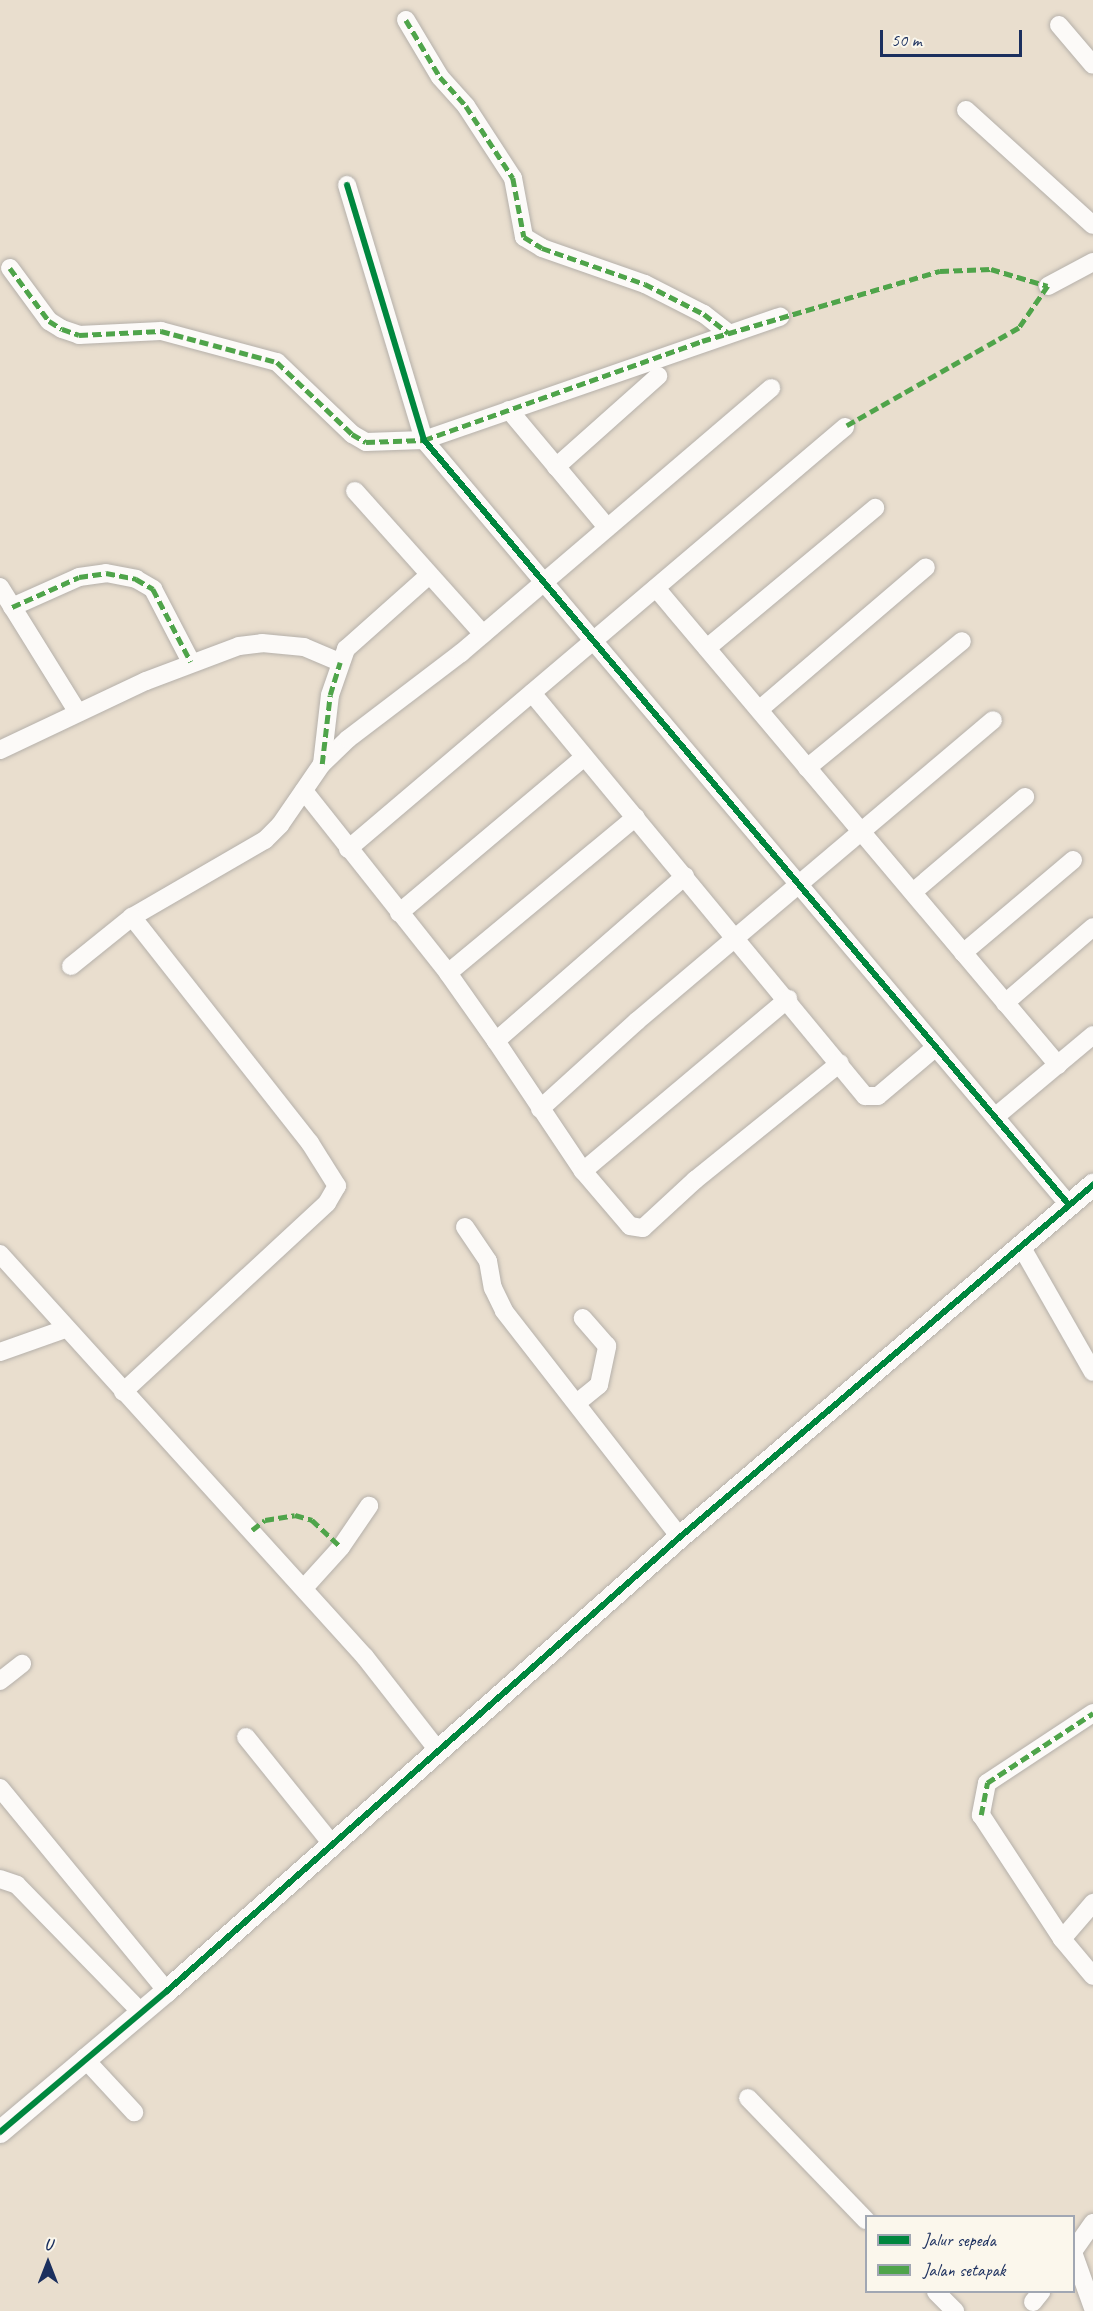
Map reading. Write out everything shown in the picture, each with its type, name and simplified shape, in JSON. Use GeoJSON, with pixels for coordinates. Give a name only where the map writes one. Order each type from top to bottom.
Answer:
{"type":"FeatureCollection","features":[{"type":"Feature","properties":{"kind":"street"},"geometry":{"type":"LineString","coordinates":[[406,20],[440,77],[466,106],[513,178],[524,237],[542,248],[645,284],[704,314],[728,333]]}},
{"type":"Feature","properties":{"kind":"street"},"geometry":{"type":"LineString","coordinates":[[1059,25],[1093,65]]}},
{"type":"Feature","properties":{"kind":"street"},"geometry":{"type":"LineString","coordinates":[[966,110],[1093,225]]}},
{"type":"Feature","properties":{"kind":"street"},"geometry":{"type":"LineString","coordinates":[[347,184],[424,440],[595,639],[1070,1205]]}},
{"type":"Feature","properties":{"kind":"street"},"geometry":{"type":"LineString","coordinates":[[1048,286],[1093,262]]}},
{"type":"Feature","properties":{"kind":"street"},"geometry":{"type":"LineString","coordinates":[[10,268],[49,321],[62,329],[80,335],[161,331],[277,362],[352,434],[366,442],[424,440],[728,333],[780,317]]}},
{"type":"Feature","properties":{"kind":"street"},"geometry":{"type":"LineString","coordinates":[[556,467],[658,376]]}},
{"type":"Feature","properties":{"kind":"street"},"geometry":{"type":"LineString","coordinates":[[71,966],[132,917],[264,840],[304,791],[322,764],[348,739],[483,634],[771,388]]}},
{"type":"Feature","properties":{"kind":"street"},"geometry":{"type":"LineString","coordinates":[[509,410],[607,527]]}},
{"type":"Feature","properties":{"kind":"street"},"geometry":{"type":"LineString","coordinates":[[348,849],[845,427]]}},
{"type":"Feature","properties":{"kind":"street"},"geometry":{"type":"LineString","coordinates":[[355,491],[483,634]]}},
{"type":"Feature","properties":{"kind":"street"},"geometry":{"type":"LineString","coordinates":[[707,648],[875,508]]}},
{"type":"Feature","properties":{"kind":"street"},"geometry":{"type":"LineString","coordinates":[[759,710],[926,567]]}},
{"type":"Feature","properties":{"kind":"street"},"geometry":{"type":"LineString","coordinates":[[12,607],[78,578],[106,573],[136,579],[153,589],[191,662]]}},
{"type":"Feature","properties":{"kind":"street"},"geometry":{"type":"LineString","coordinates":[[322,764],[330,695],[340,662],[352,642],[429,575]]}},
{"type":"Feature","properties":{"kind":"street"},"geometry":{"type":"LineString","coordinates":[[0,587],[77,711]]}},
{"type":"Feature","properties":{"kind":"street"},"geometry":{"type":"LineString","coordinates":[[656,588],[1058,1065]]}},
{"type":"Feature","properties":{"kind":"street"},"geometry":{"type":"LineString","coordinates":[[807,768],[962,641]]}},
{"type":"Feature","properties":{"kind":"street"},"geometry":{"type":"LineString","coordinates":[[0,750],[77,711],[191,662],[262,643],[304,647],[340,662]]}},
{"type":"Feature","properties":{"kind":"street"},"geometry":{"type":"LineString","coordinates":[[532,693],[788,999],[860,1090],[871,1098],[884,1091],[936,1047]]}},
{"type":"Feature","properties":{"kind":"street"},"geometry":{"type":"LineString","coordinates":[[540,1109],[637,1021],[737,939],[993,720]]}},
{"type":"Feature","properties":{"kind":"street"},"geometry":{"type":"LineString","coordinates":[[399,913],[584,757]]}},
{"type":"Feature","properties":{"kind":"street"},"geometry":{"type":"LineString","coordinates":[[304,791],[448,973],[583,1171],[630,1226],[644,1228],[695,1180],[840,1063]]}},
{"type":"Feature","properties":{"kind":"street"},"geometry":{"type":"LineString","coordinates":[[913,892],[1025,797]]}},
{"type":"Feature","properties":{"kind":"street"},"geometry":{"type":"LineString","coordinates":[[448,973],[636,817]]}},
{"type":"Feature","properties":{"kind":"street"},"geometry":{"type":"LineString","coordinates":[[963,953],[1073,860]]}},
{"type":"Feature","properties":{"kind":"street"},"geometry":{"type":"LineString","coordinates":[[496,1041],[685,876]]}},
{"type":"Feature","properties":{"kind":"street"},"geometry":{"type":"LineString","coordinates":[[123,1392],[327,1203],[337,1186],[310,1143],[132,917]]}},
{"type":"Feature","properties":{"kind":"street"},"geometry":{"type":"LineString","coordinates":[[1005,1003],[1093,927]]}},
{"type":"Feature","properties":{"kind":"street"},"geometry":{"type":"LineString","coordinates":[[583,1171],[788,999]]}},
{"type":"Feature","properties":{"kind":"street"},"geometry":{"type":"LineString","coordinates":[[995,1117],[1093,1035]]}},
{"type":"Feature","properties":{"kind":"street"},"geometry":{"type":"LineString","coordinates":[[0,2132],[84,2058],[167,1991],[437,1749],[680,1537],[1093,1185]]}},
{"type":"Feature","properties":{"kind":"street"},"geometry":{"type":"LineString","coordinates":[[465,1227],[488,1261],[493,1288],[504,1311],[578,1402],[680,1537]]}},
{"type":"Feature","properties":{"kind":"street"},"geometry":{"type":"LineString","coordinates":[[1021,1246],[1093,1372]]}},
{"type":"Feature","properties":{"kind":"street"},"geometry":{"type":"LineString","coordinates":[[0,1254],[65,1329],[365,1656],[437,1749]]}},
{"type":"Feature","properties":{"kind":"street"},"geometry":{"type":"LineString","coordinates":[[578,1402],[599,1385],[607,1346],[583,1318]]}},
{"type":"Feature","properties":{"kind":"street"},"geometry":{"type":"LineString","coordinates":[[0,1352],[65,1329]]}},
{"type":"Feature","properties":{"kind":"street"},"geometry":{"type":"LineString","coordinates":[[304,1588],[341,1547],[369,1506]]}},
{"type":"Feature","properties":{"kind":"street"},"geometry":{"type":"LineString","coordinates":[[0,1681],[22,1664]]}},
{"type":"Feature","properties":{"kind":"street"},"geometry":{"type":"LineString","coordinates":[[1093,1713],[987,1783],[981,1798],[981,1815],[1062,1939],[1093,1976]]}},
{"type":"Feature","properties":{"kind":"street"},"geometry":{"type":"LineString","coordinates":[[246,1737],[332,1844]]}},
{"type":"Feature","properties":{"kind":"street"},"geometry":{"type":"LineString","coordinates":[[0,1788],[167,1991]]}},
{"type":"Feature","properties":{"kind":"street"},"geometry":{"type":"LineString","coordinates":[[0,1879],[17,1885],[140,2011]]}},
{"type":"Feature","properties":{"kind":"street"},"geometry":{"type":"LineString","coordinates":[[1062,1939],[1093,1903]]}},
{"type":"Feature","properties":{"kind":"street"},"geometry":{"type":"LineString","coordinates":[[84,2058],[134,2112]]}},
{"type":"Feature","properties":{"kind":"street"},"geometry":{"type":"LineString","coordinates":[[748,2098],[865,2218]]}},
{"type":"Feature","properties":{"kind":"street"},"geometry":{"type":"LineString","coordinates":[[1075,2249],[1093,2223]]}},
{"type":"Feature","properties":{"kind":"street"},"geometry":{"type":"LineString","coordinates":[[1075,2258],[1093,2308]]}},
{"type":"Feature","properties":{"kind":"street"},"geometry":{"type":"LineString","coordinates":[[937,2293],[955,2311]]}},
{"type":"Feature","properties":{"kind":"marked path"},"geometry":{"type":"LineString","coordinates":[[406,20],[440,77],[466,106],[513,178],[524,237],[542,248],[645,284],[704,314],[728,333]]}},
{"type":"Feature","properties":{"kind":"marked path"},"geometry":{"type":"LineString","coordinates":[[10,268],[49,321],[79,335],[161,331],[277,362],[352,434],[366,442],[424,440],[702,341],[940,271],[991,269],[1048,286],[1019,328],[845,427]]}},
{"type":"Feature","properties":{"kind":"marked path"},"geometry":{"type":"LineString","coordinates":[[12,607],[79,577],[106,573],[136,579],[153,589],[191,662]]}},
{"type":"Feature","properties":{"kind":"marked path"},"geometry":{"type":"LineString","coordinates":[[322,764],[330,695],[340,662]]}},
{"type":"Feature","properties":{"kind":"marked path"},"geometry":{"type":"LineString","coordinates":[[252,1530],[265,1520],[295,1515],[312,1520],[341,1547]]}},
{"type":"Feature","properties":{"kind":"marked path"},"geometry":{"type":"LineString","coordinates":[[981,1815],[987,1783],[1093,1713]]}},
{"type":"Feature","properties":{"kind":"cycle path"},"geometry":{"type":"LineString","coordinates":[[347,185],[424,440],[1069,1205]]}},
{"type":"Feature","properties":{"kind":"cycle path"},"geometry":{"type":"LineString","coordinates":[[0,2132],[167,1991],[680,1537],[1093,1185]]}}]}
